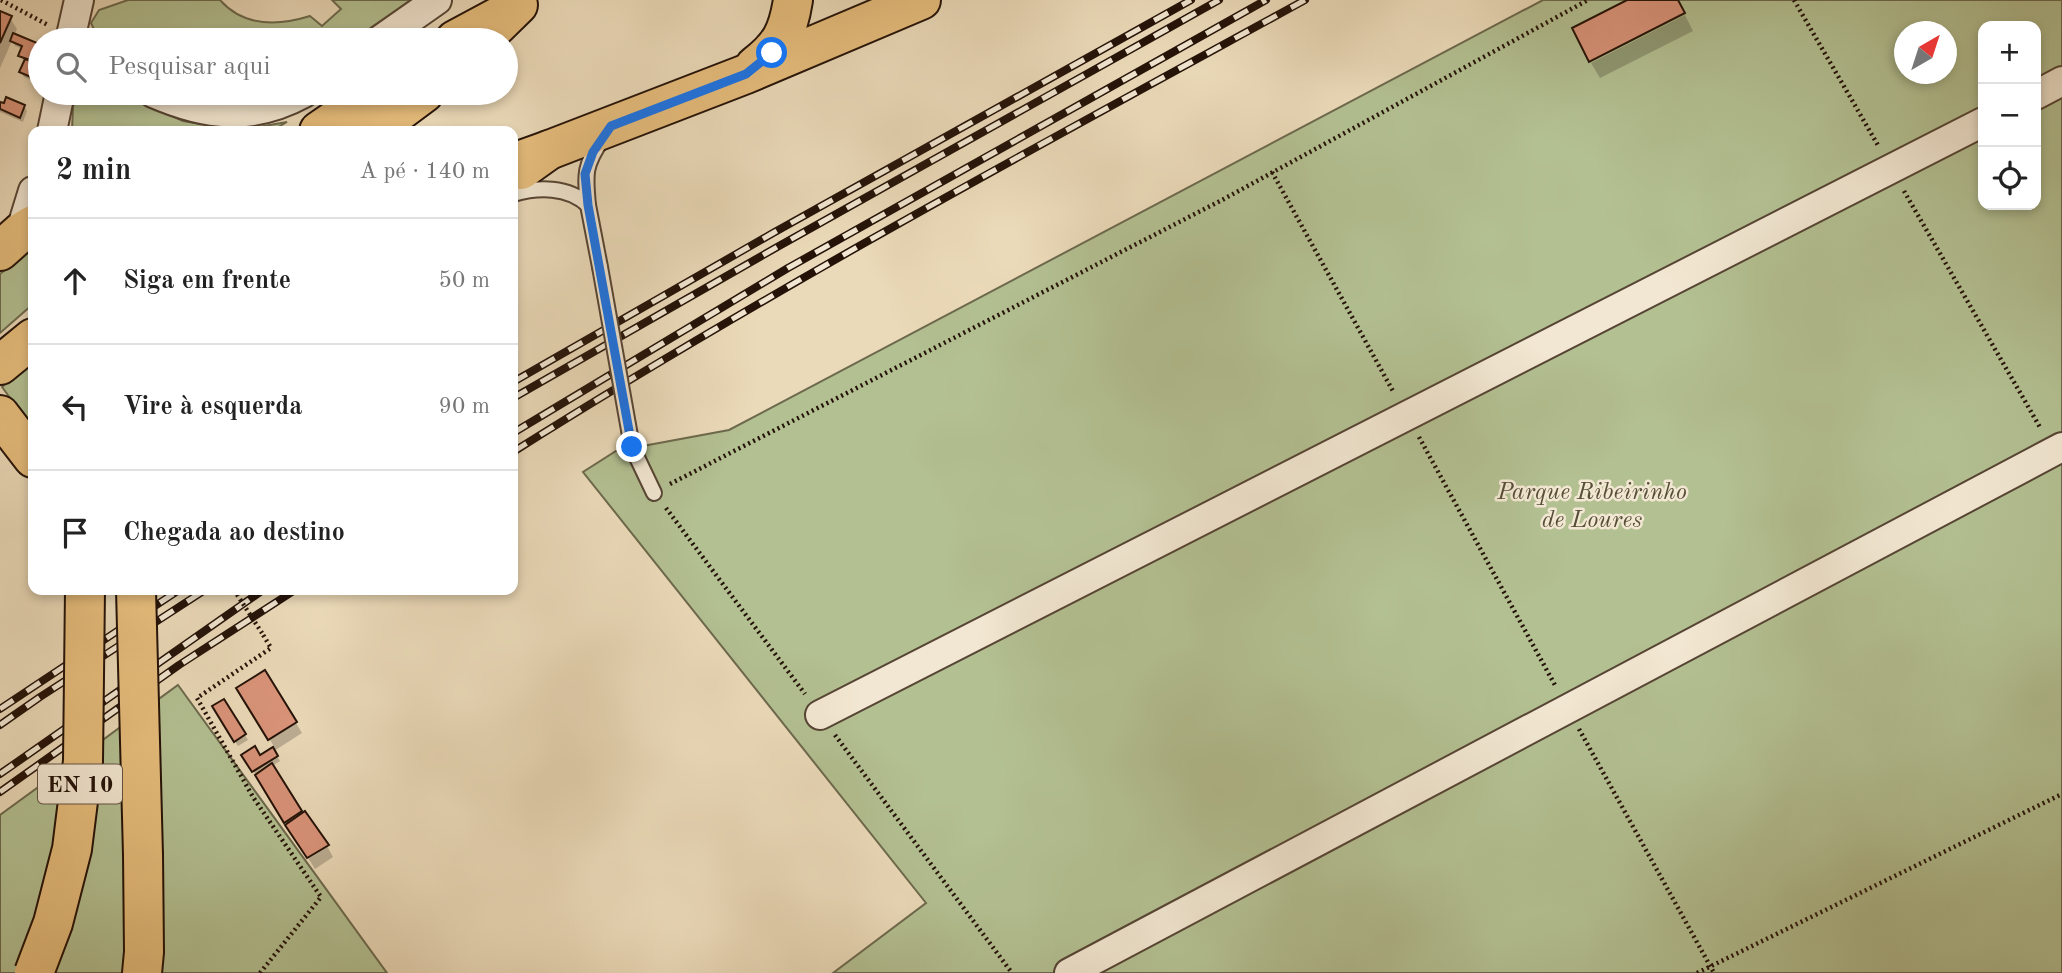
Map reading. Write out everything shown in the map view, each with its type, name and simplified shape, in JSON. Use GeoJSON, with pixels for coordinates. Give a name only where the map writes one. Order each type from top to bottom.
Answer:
{"type":"FeatureCollection","features":[{"type":"Feature","properties":{"kind":"main road"},"geometry":{"type":"LineString","coordinates":[[746,74],[772,53],[789,26],[793,0]]}},
{"type":"Feature","properties":{"kind":"main road"},"geometry":{"type":"LineString","coordinates":[[518,161],[746,74],[920,0]]}},
{"type":"Feature","properties":{"kind":"main road"},"geometry":{"type":"LineString","coordinates":[[477,28],[524,3]]}},
{"type":"Feature","properties":{"kind":"main road"},"geometry":{"type":"LineString","coordinates":[[496,28],[524,3]]}},
{"type":"Feature","properties":{"kind":"main road"},"geometry":{"type":"LineString","coordinates":[[326,126],[357,105]]}},
{"type":"Feature","properties":{"kind":"main road"},"geometry":{"type":"LineString","coordinates":[[380,126],[408,105]]}},
{"type":"Feature","properties":{"kind":"main road"},"geometry":{"type":"LineString","coordinates":[[518,173],[549,150]]}},
{"type":"Feature","properties":{"kind":"main road"},"geometry":{"type":"LineString","coordinates":[[0,365],[28,342]]}},
{"type":"Feature","properties":{"kind":"main road"},"geometry":{"type":"LineString","coordinates":[[0,415],[28,451]]}},
{"type":"Feature","properties":{"kind":"main road"},"geometry":{"type":"LineString","coordinates":[[0,450],[28,464]]}},
{"type":"Feature","properties":{"kind":"main road","name":"EN 10"},"geometry":{"type":"LineString","coordinates":[[34,973],[53,923],[72,849],[83,761],[85,595]]}},
{"type":"Feature","properties":{"kind":"main road","name":"EN 10"},"geometry":{"type":"LineString","coordinates":[[136,595],[144,855],[142,973]]}},
{"type":"Feature","properties":{"kind":"street"},"geometry":{"type":"LineString","coordinates":[[72,28],[79,0]]}},
{"type":"Feature","properties":{"kind":"street"},"geometry":{"type":"LineString","coordinates":[[397,28],[437,0]]}},
{"type":"Feature","properties":{"kind":"street"},"geometry":{"type":"LineString","coordinates":[[2041,92],[2062,81]]}},
{"type":"Feature","properties":{"kind":"street"},"geometry":{"type":"LineString","coordinates":[[54,126],[58,105]]}},
{"type":"Feature","properties":{"kind":"street"},"geometry":{"type":"LineString","coordinates":[[185,105],[232,113],[249,113],[276,105]]}},
{"type":"Feature","properties":{"kind":"street"},"geometry":{"type":"LineString","coordinates":[[820,715],[1978,124]]}},
{"type":"Feature","properties":{"kind":"street"},"geometry":{"type":"LineString","coordinates":[[18,236],[28,206]]}},
{"type":"Feature","properties":{"kind":"street"},"geometry":{"type":"LineString","coordinates":[[1069,973],[2058,449]]}},
{"type":"Feature","properties":{"kind":"lane"},"geometry":{"type":"LineString","coordinates":[[611,126],[593,152],[585,174],[588,205],[632,447],[654,493]]}},
{"type":"Feature","properties":{"kind":"lane"},"geometry":{"type":"LineString","coordinates":[[518,193],[557,189],[580,198],[588,205]]}},
{"type":"Feature","properties":{"kind":"path"},"geometry":{"type":"LineString","coordinates":[[1,0],[52,28]]}},
{"type":"Feature","properties":{"kind":"path"},"geometry":{"type":"LineString","coordinates":[[654,493],[1222,200],[1588,0]]}},
{"type":"Feature","properties":{"kind":"path"},"geometry":{"type":"LineString","coordinates":[[1794,0],[2058,449]]}},
{"type":"Feature","properties":{"kind":"path"},"geometry":{"type":"LineString","coordinates":[[1272,173],[1714,973]]}},
{"type":"Feature","properties":{"kind":"path"},"geometry":{"type":"LineString","coordinates":[[237,595],[271,648],[197,698],[253,797],[321,897],[260,973]]}},
{"type":"Feature","properties":{"kind":"path"},"geometry":{"type":"LineString","coordinates":[[1697,973],[2062,794]]}},
{"type":"Feature","properties":{"kind":"green space"},"geometry":{"type":"Polygon","coordinates":[[[128,0],[220,0],[229,9],[251,20],[286,22],[310,16],[322,26],[341,9],[332,0],[411,0],[370,28],[93,28],[91,23],[99,10],[128,0]]]}},
{"type":"Feature","properties":{"kind":"green space","name":"Parque Ribeirinho de Loures"},"geometry":{"type":"Polygon","coordinates":[[[1543,0],[2062,0],[2062,973],[833,973],[926,903],[583,472],[616,451],[729,430],[1543,0]]]}},
{"type":"Feature","properties":{"kind":"green space"},"geometry":{"type":"Polygon","coordinates":[[[147,105],[183,121],[215,126],[72,126],[73,106],[147,105]]]}},
{"type":"Feature","properties":{"kind":"green space"},"geometry":{"type":"Polygon","coordinates":[[[287,122],[280,126],[264,126],[287,122]]]}},
{"type":"Feature","properties":{"kind":"green space"},"geometry":{"type":"Polygon","coordinates":[[[28,251],[28,308],[0,333],[0,274],[28,251]]]}},
{"type":"Feature","properties":{"kind":"green space"},"geometry":{"type":"Polygon","coordinates":[[[28,364],[28,422],[2,387],[28,364]]]}},
{"type":"Feature","properties":{"kind":"green space"},"geometry":{"type":"Polygon","coordinates":[[[178,685],[387,973],[0,973],[0,815],[178,685]]]}},
{"type":"Feature","properties":{"kind":"building"},"geometry":{"type":"Polygon","coordinates":[[[1627,0],[1678,0],[1685,13],[1589,62],[1572,28],[1627,0]]]}},
{"type":"Feature","properties":{"kind":"building"},"geometry":{"type":"Polygon","coordinates":[[[0,11],[12,16],[0,43],[0,11]]]}},
{"type":"Feature","properties":{"kind":"building"},"geometry":{"type":"Polygon","coordinates":[[[13,33],[28,39],[28,59],[18,56],[22,46],[10,41],[13,33]]]}},
{"type":"Feature","properties":{"kind":"building"},"geometry":{"type":"Polygon","coordinates":[[[25,59],[28,60],[28,76],[19,72],[25,59]]]}},
{"type":"Feature","properties":{"kind":"building"},"geometry":{"type":"Polygon","coordinates":[[[6,97],[25,105],[20,118],[0,109],[0,102],[4,103],[6,97]]]}},
{"type":"Feature","properties":{"kind":"building"},"geometry":{"type":"Polygon","coordinates":[[[265,670],[297,722],[268,740],[236,688],[265,670]]]}},
{"type":"Feature","properties":{"kind":"building"},"geometry":{"type":"Polygon","coordinates":[[[224,699],[246,734],[234,742],[212,706],[224,699]]]}},
{"type":"Feature","properties":{"kind":"building"},"geometry":{"type":"Polygon","coordinates":[[[255,746],[260,755],[273,747],[278,756],[252,772],[241,755],[255,746]]]}},
{"type":"Feature","properties":{"kind":"building"},"geometry":{"type":"Polygon","coordinates":[[[272,763],[302,811],[284,823],[255,775],[272,763]]]}},
{"type":"Feature","properties":{"kind":"building"},"geometry":{"type":"Polygon","coordinates":[[[305,811],[329,845],[307,858],[285,825],[305,811]]]}},
{"type":"Feature","properties":{"kind":"railway"},"geometry":{"type":"LineString","coordinates":[[518,379],[773,233],[1191,0]]}},
{"type":"Feature","properties":{"kind":"railway"},"geometry":{"type":"LineString","coordinates":[[518,395],[1219,0]]}},
{"type":"Feature","properties":{"kind":"railway"},"geometry":{"type":"LineString","coordinates":[[518,430],[788,268],[1266,0]]}},
{"type":"Feature","properties":{"kind":"railway"},"geometry":{"type":"LineString","coordinates":[[518,449],[806,276],[1305,0]]}},
{"type":"Feature","properties":{"kind":"railway"},"geometry":{"type":"LineString","coordinates":[[0,709],[171,595]]}},
{"type":"Feature","properties":{"kind":"railway"},"geometry":{"type":"LineString","coordinates":[[0,725],[197,595]]}},
{"type":"Feature","properties":{"kind":"railway"},"geometry":{"type":"LineString","coordinates":[[0,774],[256,595]]}},
{"type":"Feature","properties":{"kind":"railway"},"geometry":{"type":"LineString","coordinates":[[0,792],[179,665],[287,595]]}},
{"type":"Feature","properties":{"kind":"route"},"geometry":{"type":"LineString","coordinates":[[632,447],[588,205],[585,174],[593,152],[611,126],[746,74],[772,53]]}}]}
